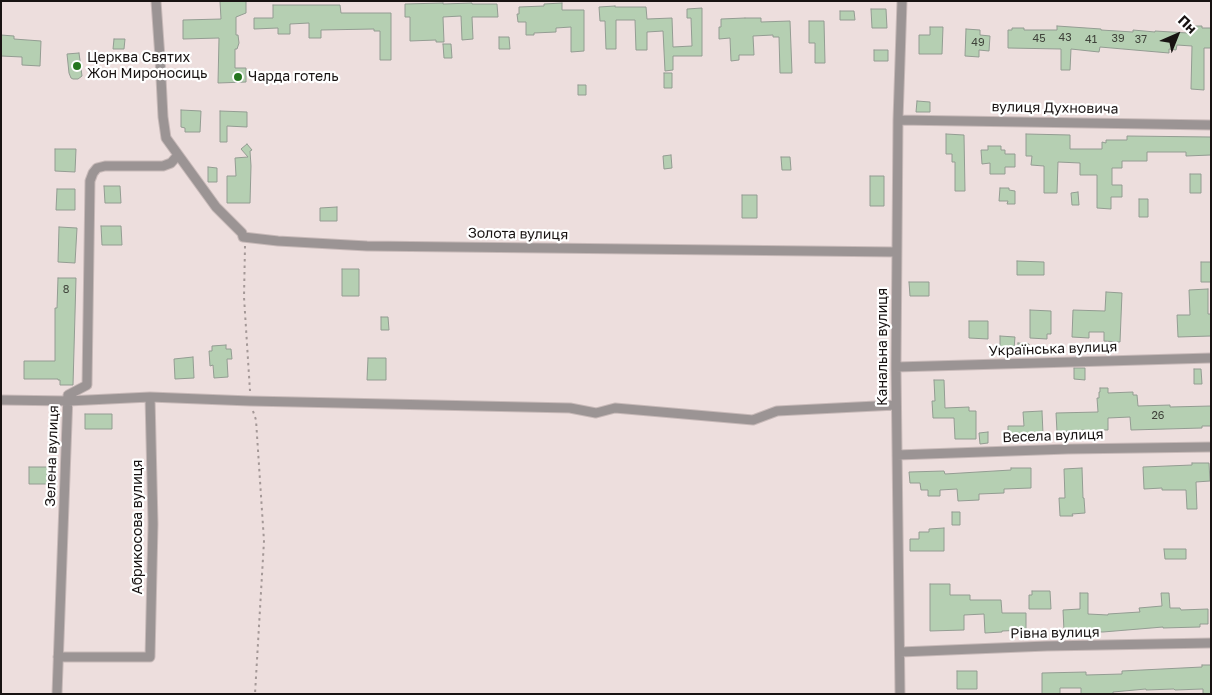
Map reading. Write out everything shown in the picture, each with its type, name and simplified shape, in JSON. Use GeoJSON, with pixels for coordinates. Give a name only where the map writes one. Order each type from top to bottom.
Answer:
{"type":"FeatureCollection","features":[{"type":"Feature","properties":{"kind":"street"},"geometry":{"type":"LineString","coordinates":[[156,1],[162,117],[166,138],[216,207],[244,236]]}},
{"type":"Feature","properties":{"kind":"street","name":"Канальна вулиця"},"geometry":{"type":"LineString","coordinates":[[900,694],[896,367],[898,120],[902,1]]}},
{"type":"Feature","properties":{"kind":"street","name":"вулиця Духновича"},"geometry":{"type":"LineString","coordinates":[[898,120],[1211,125]]}},
{"type":"Feature","properties":{"kind":"street","name":"Зелена вулиця"},"geometry":{"type":"LineString","coordinates":[[57,694],[68,395],[87,385],[90,181],[97,168],[104,166],[163,166],[171,163],[178,155]]}},
{"type":"Feature","properties":{"kind":"street","name":"Золота вулиця"},"geometry":{"type":"LineString","coordinates":[[244,236],[278,241],[366,246],[897,252]]}},
{"type":"Feature","properties":{"kind":"street","name":"Українська вулиця"},"geometry":{"type":"LineString","coordinates":[[896,367],[1211,358]]}},
{"type":"Feature","properties":{"kind":"street"},"geometry":{"type":"LineString","coordinates":[[1,400],[68,401],[150,397],[570,408],[596,413],[615,408],[753,420],[777,410],[896,405]]}},
{"type":"Feature","properties":{"kind":"street","name":"Абрикосова вулиця"},"geometry":{"type":"LineString","coordinates":[[58,657],[150,657],[153,524],[150,397]]}},
{"type":"Feature","properties":{"kind":"street","name":"Весела вулиця"},"geometry":{"type":"LineString","coordinates":[[897,455],[1068,449],[1211,447]]}},
{"type":"Feature","properties":{"kind":"street","name":"Рівна вулиця"},"geometry":{"type":"LineString","coordinates":[[900,652],[1047,646],[1211,643]]}},
{"type":"Feature","properties":{"kind":"path"},"geometry":{"type":"LineString","coordinates":[[244,236],[244,297],[250,401],[256,420],[264,541],[255,694]]}},
{"type":"Feature","properties":{"kind":"building"},"geometry":{"type":"Polygon","coordinates":[[[220,1],[246,1],[246,13],[236,17],[236,35],[238,35],[239,43],[237,49],[235,49],[235,68],[246,68],[246,82],[218,83],[219,38],[183,39],[183,20],[221,19],[220,1]]]}},
{"type":"Feature","properties":{"kind":"building"},"geometry":{"type":"Polygon","coordinates":[[[562,3],[562,10],[584,10],[584,51],[571,52],[571,27],[556,28],[556,32],[526,35],[526,22],[518,22],[517,14],[519,14],[519,7],[562,3]]]}},
{"type":"Feature","properties":{"kind":"building"},"geometry":{"type":"Polygon","coordinates":[[[405,4],[497,4],[498,17],[472,17],[473,39],[462,40],[461,16],[443,17],[444,42],[436,42],[436,40],[410,41],[410,17],[405,17],[405,4]]]}},
{"type":"Feature","properties":{"kind":"building"},"geometry":{"type":"Polygon","coordinates":[[[273,5],[340,5],[341,13],[391,13],[391,60],[380,60],[380,31],[374,31],[374,29],[321,30],[321,38],[309,38],[309,23],[290,24],[290,34],[278,34],[278,28],[254,29],[254,18],[273,18],[273,5]]]}},
{"type":"Feature","properties":{"kind":"building"},"geometry":{"type":"Polygon","coordinates":[[[599,7],[646,7],[647,19],[672,18],[673,47],[692,46],[691,18],[687,18],[687,9],[702,8],[702,56],[673,56],[673,70],[665,71],[663,31],[647,32],[647,50],[636,50],[635,20],[616,20],[616,49],[606,49],[605,21],[600,21],[599,7]]]}},
{"type":"Feature","properties":{"kind":"building"},"geometry":{"type":"Polygon","coordinates":[[[871,9],[886,9],[887,28],[872,28],[871,9]]]}},
{"type":"Feature","properties":{"kind":"building"},"geometry":{"type":"Polygon","coordinates":[[[840,11],[854,11],[855,20],[840,20],[840,11]]]}},
{"type":"Feature","properties":{"kind":"building"},"geometry":{"type":"Polygon","coordinates":[[[761,18],[761,22],[790,21],[792,73],[780,73],[779,37],[773,37],[773,35],[753,36],[754,55],[739,55],[739,60],[731,61],[730,38],[719,39],[721,19],[761,18]]]}},
{"type":"Feature","properties":{"kind":"building"},"geometry":{"type":"Polygon","coordinates":[[[809,21],[824,21],[825,63],[815,63],[815,43],[809,43],[809,21]]]}},
{"type":"Feature","properties":{"kind":"building"},"geometry":{"type":"Polygon","coordinates":[[[1057,26],[1133,32],[1133,30],[1188,33],[1189,26],[1211,28],[1211,48],[1204,48],[1204,90],[1191,89],[1192,46],[1177,45],[1176,50],[1169,49],[1169,53],[1100,47],[1099,52],[1071,49],[1070,70],[1061,70],[1061,49],[1008,48],[1008,30],[1012,30],[1012,28],[1057,30],[1057,26]]]}},
{"type":"Feature","properties":{"kind":"building"},"geometry":{"type":"Polygon","coordinates":[[[930,27],[943,27],[942,54],[919,54],[919,35],[930,35],[930,27]]]}},
{"type":"Feature","properties":{"kind":"building"},"geometry":{"type":"Polygon","coordinates":[[[966,29],[980,30],[980,35],[990,36],[989,51],[979,50],[979,57],[965,56],[966,29]]]}},
{"type":"Feature","properties":{"kind":"building"},"geometry":{"type":"Polygon","coordinates":[[[1,35],[14,36],[14,39],[41,41],[40,66],[22,65],[22,57],[1,56],[1,35]]]}},
{"type":"Feature","properties":{"kind":"building"},"geometry":{"type":"Polygon","coordinates":[[[499,37],[509,37],[510,49],[499,49],[499,37]]]}},
{"type":"Feature","properties":{"kind":"building"},"geometry":{"type":"Polygon","coordinates":[[[114,39],[125,39],[124,49],[113,49],[114,39]]]}},
{"type":"Feature","properties":{"kind":"building"},"geometry":{"type":"Polygon","coordinates":[[[443,44],[451,44],[452,58],[444,58],[443,44]]]}},
{"type":"Feature","properties":{"kind":"building"},"geometry":{"type":"Polygon","coordinates":[[[874,50],[888,50],[888,61],[874,61],[874,50]]]}},
{"type":"Feature","properties":{"kind":"building","name":"Церква Святих Жон Мироносиць"},"geometry":{"type":"Polygon","coordinates":[[[79,53],[82,76],[78,79],[73,79],[69,73],[67,54],[79,53]]]}},
{"type":"Feature","properties":{"kind":"building"},"geometry":{"type":"Polygon","coordinates":[[[664,73],[672,73],[672,88],[664,88],[664,73]]]}},
{"type":"Feature","properties":{"kind":"building"},"geometry":{"type":"Polygon","coordinates":[[[578,85],[586,85],[586,95],[578,95],[578,85]]]}},
{"type":"Feature","properties":{"kind":"building"},"geometry":{"type":"Polygon","coordinates":[[[917,101],[930,102],[930,112],[916,112],[917,101]]]}},
{"type":"Feature","properties":{"kind":"building"},"geometry":{"type":"Polygon","coordinates":[[[181,110],[201,111],[200,132],[185,132],[185,128],[181,127],[181,110]]]}},
{"type":"Feature","properties":{"kind":"building"},"geometry":{"type":"Polygon","coordinates":[[[220,111],[247,112],[247,127],[227,126],[227,142],[220,142],[220,111]]]}},
{"type":"Feature","properties":{"kind":"building"},"geometry":{"type":"Polygon","coordinates":[[[946,134],[964,135],[965,191],[955,191],[955,162],[952,162],[952,154],[946,154],[946,134]]]}},
{"type":"Feature","properties":{"kind":"building"},"geometry":{"type":"Polygon","coordinates":[[[1026,134],[1070,135],[1070,149],[1102,149],[1102,142],[1106,143],[1106,140],[1127,140],[1127,136],[1211,137],[1211,155],[1186,156],[1186,152],[1147,152],[1147,161],[1122,161],[1122,168],[1112,168],[1112,185],[1122,185],[1122,197],[1111,197],[1111,209],[1097,208],[1097,175],[1080,175],[1080,163],[1058,162],[1057,193],[1044,193],[1044,166],[1031,165],[1032,156],[1026,156],[1026,134]]]}},
{"type":"Feature","properties":{"kind":"building"},"geometry":{"type":"Polygon","coordinates":[[[247,144],[252,150],[250,151],[250,203],[227,203],[227,176],[236,176],[235,158],[248,157],[241,149],[247,144]]]}},
{"type":"Feature","properties":{"kind":"building"},"geometry":{"type":"Polygon","coordinates":[[[988,146],[1001,146],[1001,150],[1005,150],[1005,154],[1015,154],[1015,167],[1005,167],[1005,174],[990,174],[990,163],[982,164],[981,150],[988,150],[988,146]]]}},
{"type":"Feature","properties":{"kind":"building"},"geometry":{"type":"Polygon","coordinates":[[[55,149],[76,149],[75,172],[55,171],[55,149]]]}},
{"type":"Feature","properties":{"kind":"building"},"geometry":{"type":"Polygon","coordinates":[[[671,155],[672,168],[664,169],[663,156],[671,155]]]}},
{"type":"Feature","properties":{"kind":"building"},"geometry":{"type":"Polygon","coordinates":[[[781,157],[790,157],[791,170],[782,170],[781,157]]]}},
{"type":"Feature","properties":{"kind":"building"},"geometry":{"type":"Polygon","coordinates":[[[208,167],[217,168],[217,182],[208,182],[208,167]]]}},
{"type":"Feature","properties":{"kind":"building"},"geometry":{"type":"Polygon","coordinates":[[[1190,174],[1201,174],[1201,193],[1190,193],[1190,174]]]}},
{"type":"Feature","properties":{"kind":"building"},"geometry":{"type":"Polygon","coordinates":[[[870,176],[884,176],[884,206],[870,206],[870,176]]]}},
{"type":"Feature","properties":{"kind":"building"},"geometry":{"type":"Polygon","coordinates":[[[104,186],[120,186],[121,203],[105,203],[104,186]]]}},
{"type":"Feature","properties":{"kind":"building"},"geometry":{"type":"Polygon","coordinates":[[[1000,188],[1009,188],[1009,190],[1015,191],[1015,204],[1007,204],[1008,201],[999,201],[1000,188]]]}},
{"type":"Feature","properties":{"kind":"building"},"geometry":{"type":"Polygon","coordinates":[[[57,189],[75,189],[75,210],[56,210],[57,189]]]}},
{"type":"Feature","properties":{"kind":"building"},"geometry":{"type":"Polygon","coordinates":[[[1078,192],[1079,205],[1072,205],[1071,193],[1078,192]]]}},
{"type":"Feature","properties":{"kind":"building"},"geometry":{"type":"Polygon","coordinates":[[[742,195],[757,195],[757,218],[742,218],[742,195]]]}},
{"type":"Feature","properties":{"kind":"building"},"geometry":{"type":"Polygon","coordinates":[[[1139,199],[1148,199],[1148,217],[1139,217],[1139,199]]]}},
{"type":"Feature","properties":{"kind":"building"},"geometry":{"type":"Polygon","coordinates":[[[337,207],[337,221],[320,221],[320,208],[337,207]]]}},
{"type":"Feature","properties":{"kind":"building"},"geometry":{"type":"Polygon","coordinates":[[[101,226],[121,226],[122,245],[102,245],[101,226]]]}},
{"type":"Feature","properties":{"kind":"building"},"geometry":{"type":"Polygon","coordinates":[[[59,227],[77,228],[75,263],[58,262],[59,227]]]}},
{"type":"Feature","properties":{"kind":"building"},"geometry":{"type":"Polygon","coordinates":[[[1017,261],[1044,262],[1044,275],[1017,275],[1017,261]]]}},
{"type":"Feature","properties":{"kind":"building"},"geometry":{"type":"Polygon","coordinates":[[[1201,262],[1211,262],[1211,282],[1201,282],[1201,262]]]}},
{"type":"Feature","properties":{"kind":"building"},"geometry":{"type":"Polygon","coordinates":[[[342,269],[359,269],[359,296],[342,296],[342,269]]]}},
{"type":"Feature","properties":{"kind":"building"},"geometry":{"type":"Polygon","coordinates":[[[58,278],[76,278],[73,385],[60,385],[60,380],[58,379],[24,379],[24,361],[55,361],[55,308],[57,308],[58,278]]]}},
{"type":"Feature","properties":{"kind":"building"},"geometry":{"type":"Polygon","coordinates":[[[909,282],[929,282],[929,296],[910,296],[909,282]]]}},
{"type":"Feature","properties":{"kind":"building"},"geometry":{"type":"Polygon","coordinates":[[[1208,289],[1208,314],[1211,314],[1211,336],[1178,337],[1177,315],[1190,315],[1189,290],[1208,289]]]}},
{"type":"Feature","properties":{"kind":"building"},"geometry":{"type":"Polygon","coordinates":[[[1106,292],[1122,293],[1120,342],[1104,341],[1104,332],[1089,332],[1089,338],[1072,337],[1073,310],[1105,311],[1106,292]]]}},
{"type":"Feature","properties":{"kind":"building"},"geometry":{"type":"Polygon","coordinates":[[[1030,310],[1051,311],[1051,334],[1047,334],[1047,339],[1030,338],[1030,310]]]}},
{"type":"Feature","properties":{"kind":"building"},"geometry":{"type":"Polygon","coordinates":[[[381,317],[388,317],[389,330],[381,330],[381,317]]]}},
{"type":"Feature","properties":{"kind":"building"},"geometry":{"type":"Polygon","coordinates":[[[969,321],[988,321],[988,339],[969,338],[969,321]]]}},
{"type":"Feature","properties":{"kind":"building"},"geometry":{"type":"Polygon","coordinates":[[[1000,336],[1015,337],[1014,349],[1000,349],[1000,336]]]}},
{"type":"Feature","properties":{"kind":"building"},"geometry":{"type":"Polygon","coordinates":[[[1018,343],[1029,344],[1029,355],[1017,355],[1018,343]]]}},
{"type":"Feature","properties":{"kind":"building"},"geometry":{"type":"Polygon","coordinates":[[[226,345],[226,349],[231,349],[232,359],[227,359],[228,377],[214,378],[213,365],[210,366],[209,351],[212,351],[212,346],[226,345]]]}},
{"type":"Feature","properties":{"kind":"building"},"geometry":{"type":"Polygon","coordinates":[[[193,357],[194,378],[175,379],[174,359],[193,357]]]}},
{"type":"Feature","properties":{"kind":"building"},"geometry":{"type":"Polygon","coordinates":[[[368,358],[386,358],[386,380],[367,380],[368,358]]]}},
{"type":"Feature","properties":{"kind":"building"},"geometry":{"type":"Polygon","coordinates":[[[1074,368],[1085,368],[1085,380],[1074,379],[1074,368]]]}},
{"type":"Feature","properties":{"kind":"building"},"geometry":{"type":"Polygon","coordinates":[[[1194,369],[1201,369],[1202,384],[1194,384],[1194,369]]]}},
{"type":"Feature","properties":{"kind":"building"},"geometry":{"type":"Polygon","coordinates":[[[934,380],[944,380],[945,408],[969,407],[969,411],[976,411],[976,439],[955,439],[954,418],[933,418],[932,401],[935,401],[934,380]]]}},
{"type":"Feature","properties":{"kind":"building"},"geometry":{"type":"Polygon","coordinates":[[[1100,388],[1108,388],[1108,393],[1133,392],[1133,395],[1137,395],[1138,406],[1211,406],[1211,426],[1202,426],[1202,428],[1131,430],[1130,417],[1108,418],[1108,430],[1103,430],[1103,432],[1086,433],[1086,430],[1057,432],[1056,413],[1098,412],[1097,398],[1099,398],[1100,388]]]}},
{"type":"Feature","properties":{"kind":"building"},"geometry":{"type":"Polygon","coordinates":[[[1042,411],[1043,434],[1018,435],[1018,442],[1008,442],[1008,426],[1024,426],[1023,412],[1042,411]]]}},
{"type":"Feature","properties":{"kind":"building"},"geometry":{"type":"Polygon","coordinates":[[[85,414],[112,414],[112,429],[85,429],[85,414]]]}},
{"type":"Feature","properties":{"kind":"building"},"geometry":{"type":"Polygon","coordinates":[[[988,432],[988,443],[980,444],[979,433],[988,432]]]}},
{"type":"Feature","properties":{"kind":"building"},"geometry":{"type":"Polygon","coordinates":[[[1192,463],[1209,463],[1210,481],[1196,482],[1197,509],[1187,509],[1186,490],[1144,489],[1143,467],[1192,465],[1192,463]]]}},
{"type":"Feature","properties":{"kind":"building"},"geometry":{"type":"Polygon","coordinates":[[[29,467],[51,467],[51,474],[47,474],[47,484],[29,484],[29,467]]]}},
{"type":"Feature","properties":{"kind":"building"},"geometry":{"type":"Polygon","coordinates":[[[1011,468],[1031,468],[1031,488],[1004,489],[1004,493],[979,494],[979,500],[958,501],[957,489],[940,490],[940,496],[928,496],[928,490],[921,490],[920,483],[910,483],[909,472],[944,471],[945,474],[1011,470],[1011,468]]]}},
{"type":"Feature","properties":{"kind":"building"},"geometry":{"type":"Polygon","coordinates":[[[1082,468],[1085,513],[1072,514],[1073,516],[1060,516],[1059,498],[1065,498],[1064,469],[1082,468]]]}},
{"type":"Feature","properties":{"kind":"building"},"geometry":{"type":"Polygon","coordinates":[[[952,512],[960,512],[960,525],[952,525],[952,512]]]}},
{"type":"Feature","properties":{"kind":"building"},"geometry":{"type":"Polygon","coordinates":[[[944,528],[944,551],[910,551],[910,539],[919,539],[919,532],[929,532],[929,529],[944,528]]]}},
{"type":"Feature","properties":{"kind":"building"},"geometry":{"type":"Polygon","coordinates":[[[1164,549],[1186,549],[1186,559],[1165,559],[1164,549]]]}},
{"type":"Feature","properties":{"kind":"building"},"geometry":{"type":"Polygon","coordinates":[[[930,584],[950,584],[950,595],[970,595],[970,600],[1001,600],[1002,613],[1026,613],[1026,630],[985,633],[984,614],[964,615],[964,630],[930,631],[930,584]]]}},
{"type":"Feature","properties":{"kind":"building"},"geometry":{"type":"Polygon","coordinates":[[[1032,591],[1050,591],[1051,609],[1029,609],[1029,595],[1032,595],[1032,591]]]}},
{"type":"Feature","properties":{"kind":"building"},"geometry":{"type":"Polygon","coordinates":[[[1080,593],[1088,593],[1088,614],[1108,615],[1140,612],[1139,608],[1162,606],[1161,593],[1169,593],[1170,608],[1180,608],[1181,610],[1208,609],[1208,624],[1200,624],[1200,627],[1163,627],[1103,632],[1064,631],[1063,610],[1080,609],[1080,593]]]}},
{"type":"Feature","properties":{"kind":"building"},"geometry":{"type":"Polygon","coordinates":[[[1202,665],[1211,665],[1211,694],[1203,694],[1203,689],[1146,689],[1113,692],[1113,694],[1081,694],[1081,688],[1060,688],[1060,694],[1042,694],[1042,673],[1086,672],[1086,675],[1122,674],[1122,671],[1202,667],[1202,665]]]}},
{"type":"Feature","properties":{"kind":"building"},"geometry":{"type":"Polygon","coordinates":[[[957,671],[977,671],[977,689],[957,689],[957,671]]]}},
{"type":"Feature","properties":{"kind":"place","name":"Церква Святих Жон Мироносиць"},"geometry":{"type":"Point","coordinates":[77,66]}},
{"type":"Feature","properties":{"kind":"place","name":"Чарда готель"},"geometry":{"type":"Point","coordinates":[238,77]}}]}
